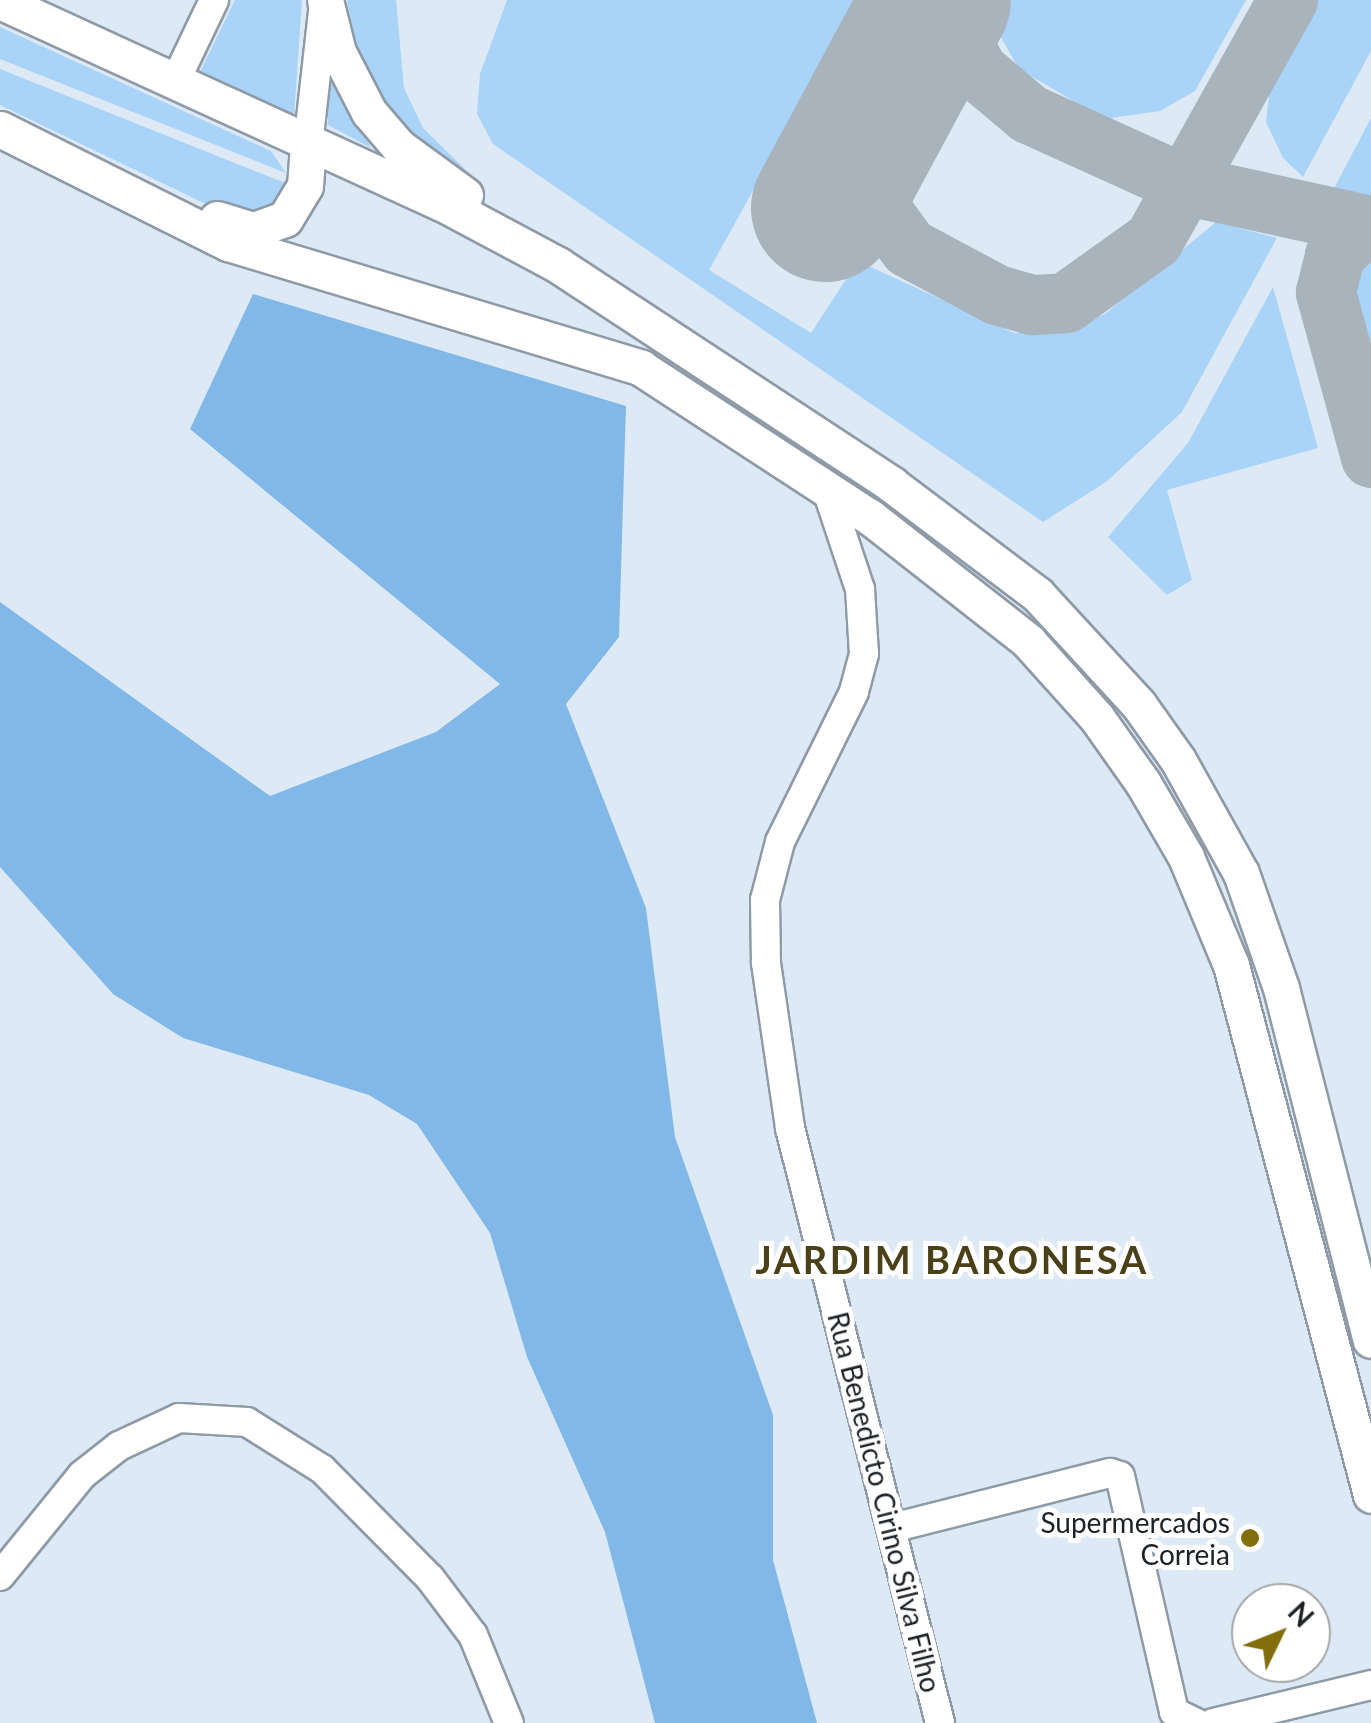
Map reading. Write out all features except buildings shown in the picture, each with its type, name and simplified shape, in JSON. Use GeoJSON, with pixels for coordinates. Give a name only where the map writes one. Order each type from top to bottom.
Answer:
{"type":"FeatureCollection","features":[{"type":"Feature","properties":{"kind":"main road"},"geometry":{"type":"LineString","coordinates":[[325,0],[350,82],[390,137],[558,265],[988,553],[1086,642],[1139,705],[1213,818],[1263,928],[1371,1340]]}},
{"type":"Feature","properties":{"kind":"main road"},"geometry":{"type":"LineString","coordinates":[[0,2],[308,145],[442,202],[558,265]]}},
{"type":"Feature","properties":{"kind":"main road"},"geometry":{"type":"LineString","coordinates":[[0,19],[125,60]]}},
{"type":"Feature","properties":{"kind":"main road"},"geometry":{"type":"LineString","coordinates":[[258,122],[289,150],[305,186]]}},
{"type":"Feature","properties":{"kind":"main road"},"geometry":{"type":"LineString","coordinates":[[0,127],[238,229],[270,228],[285,219],[305,186],[308,145]]}},
{"type":"Feature","properties":{"kind":"main road"},"geometry":{"type":"LineString","coordinates":[[0,127],[228,243],[641,368],[870,516],[1028,640],[1097,718],[1186,857],[1231,965],[1371,1494]]}},
{"type":"Feature","properties":{"kind":"street"},"geometry":{"type":"LineString","coordinates":[[174,84],[214,0]]}},
{"type":"Feature","properties":{"kind":"street"},"geometry":{"type":"LineString","coordinates":[[308,145],[325,0]]}},
{"type":"Feature","properties":{"kind":"street","name":"Rua Benedicto Cirino Silva Filho"},"geometry":{"type":"LineString","coordinates":[[826,487],[838,535],[860,589],[864,654],[854,692],[780,842],[765,900],[766,963],[790,1128],[940,1723]]}},
{"type":"Feature","properties":{"kind":"street"},"geometry":{"type":"LineString","coordinates":[[838,535],[870,516]]}},
{"type":"Feature","properties":{"kind":"street"},"geometry":{"type":"LineString","coordinates":[[0,1576],[70,1488],[118,1446],[168,1420],[225,1416],[247,1422],[322,1469],[430,1578],[484,1656],[509,1723]]}},
{"type":"Feature","properties":{"kind":"street"},"geometry":{"type":"LineString","coordinates":[[892,1528],[1120,1476],[1174,1712],[1197,1723]]}},
{"type":"Feature","properties":{"kind":"street"},"geometry":{"type":"LineString","coordinates":[[1213,1723],[1371,1685]]}},
{"type":"Feature","properties":{"kind":"shaded area"},"geometry":{"type":"Polygon","coordinates":[[[235,0],[302,0],[294,117],[198,76],[235,0]]]}},
{"type":"Feature","properties":{"kind":"shaded area"},"geometry":{"type":"Polygon","coordinates":[[[347,0],[396,0],[404,88],[423,128],[478,182],[402,128],[382,103],[354,48],[347,0]]]}},
{"type":"Feature","properties":{"kind":"shaded area"},"geometry":{"type":"Polygon","coordinates":[[[507,0],[859,0],[709,270],[811,333],[858,261],[1014,333],[1068,329],[1105,314],[1216,222],[1277,238],[1182,412],[1106,482],[1043,522],[493,144],[477,114],[480,74],[507,0]]]}},
{"type":"Feature","properties":{"kind":"shaded area"},"geometry":{"type":"Polygon","coordinates":[[[995,0],[1246,0],[1195,91],[1160,111],[1104,119],[1019,69],[998,32],[995,0]]]}},
{"type":"Feature","properties":{"kind":"shaded area"},"geometry":{"type":"Polygon","coordinates":[[[1308,0],[1371,0],[1371,51],[1303,177],[1283,158],[1266,122],[1273,62],[1308,0]]]}},
{"type":"Feature","properties":{"kind":"shaded area"},"geometry":{"type":"Polygon","coordinates":[[[0,27],[271,151],[286,173],[0,59],[0,27]]]}},
{"type":"Feature","properties":{"kind":"shaded area"},"geometry":{"type":"Polygon","coordinates":[[[0,69],[285,183],[284,196],[277,210],[235,218],[0,105],[0,69]]]}},
{"type":"Feature","properties":{"kind":"shaded area"},"geometry":{"type":"Polygon","coordinates":[[[328,74],[331,75],[371,148],[328,125],[328,74]]]}},
{"type":"Feature","properties":{"kind":"shaded area"},"geometry":{"type":"Polygon","coordinates":[[[1371,118],[1371,210],[1330,196],[1371,118]]]}},
{"type":"Feature","properties":{"kind":"shaded area"},"geometry":{"type":"Polygon","coordinates":[[[1371,257],[1371,415],[1337,285],[1352,265],[1371,257]]]}},
{"type":"Feature","properties":{"kind":"shaded area"},"geometry":{"type":"Polygon","coordinates":[[[1273,287],[1318,448],[1167,490],[1192,580],[1167,595],[1108,537],[1188,443],[1273,287]]]}},
{"type":"Feature","properties":{"kind":"shaded area"},"geometry":{"type":"Polygon","coordinates":[[[253,294],[626,406],[619,637],[566,704],[646,908],[675,1137],[773,1415],[773,1560],[817,1723],[655,1723],[605,1532],[527,1357],[490,1233],[417,1124],[369,1095],[183,1038],[113,994],[0,867],[0,602],[270,796],[436,732],[500,684],[190,429],[253,294]]]}},
{"type":"Feature","properties":{"kind":"taxiway"},"geometry":{"type":"LineString","coordinates":[[958,0],[960,36],[978,71],[1029,114],[1188,186],[1371,226]]}},
{"type":"Feature","properties":{"kind":"taxiway"},"geometry":{"type":"LineString","coordinates":[[864,135],[866,189],[909,248],[997,295],[1033,305],[1066,303],[1154,240],[1288,0]]}},
{"type":"Feature","properties":{"kind":"taxiway"},"geometry":{"type":"LineString","coordinates":[[1371,229],[1355,235],[1335,256],[1326,293],[1371,458]]}},
{"type":"Feature","properties":{"kind":"runway"},"geometry":{"type":"LineString","coordinates":[[825,208],[937,0]]}},
{"type":"Feature","properties":{"kind":"place","name":"Supermercados Correia"},"geometry":{"type":"Point","coordinates":[1250,1538]}},
{"type":"Feature","properties":{"kind":"district","name":"JARDIM BARONESA"},"geometry":{"type":"Point","coordinates":[952,1260]}}]}
